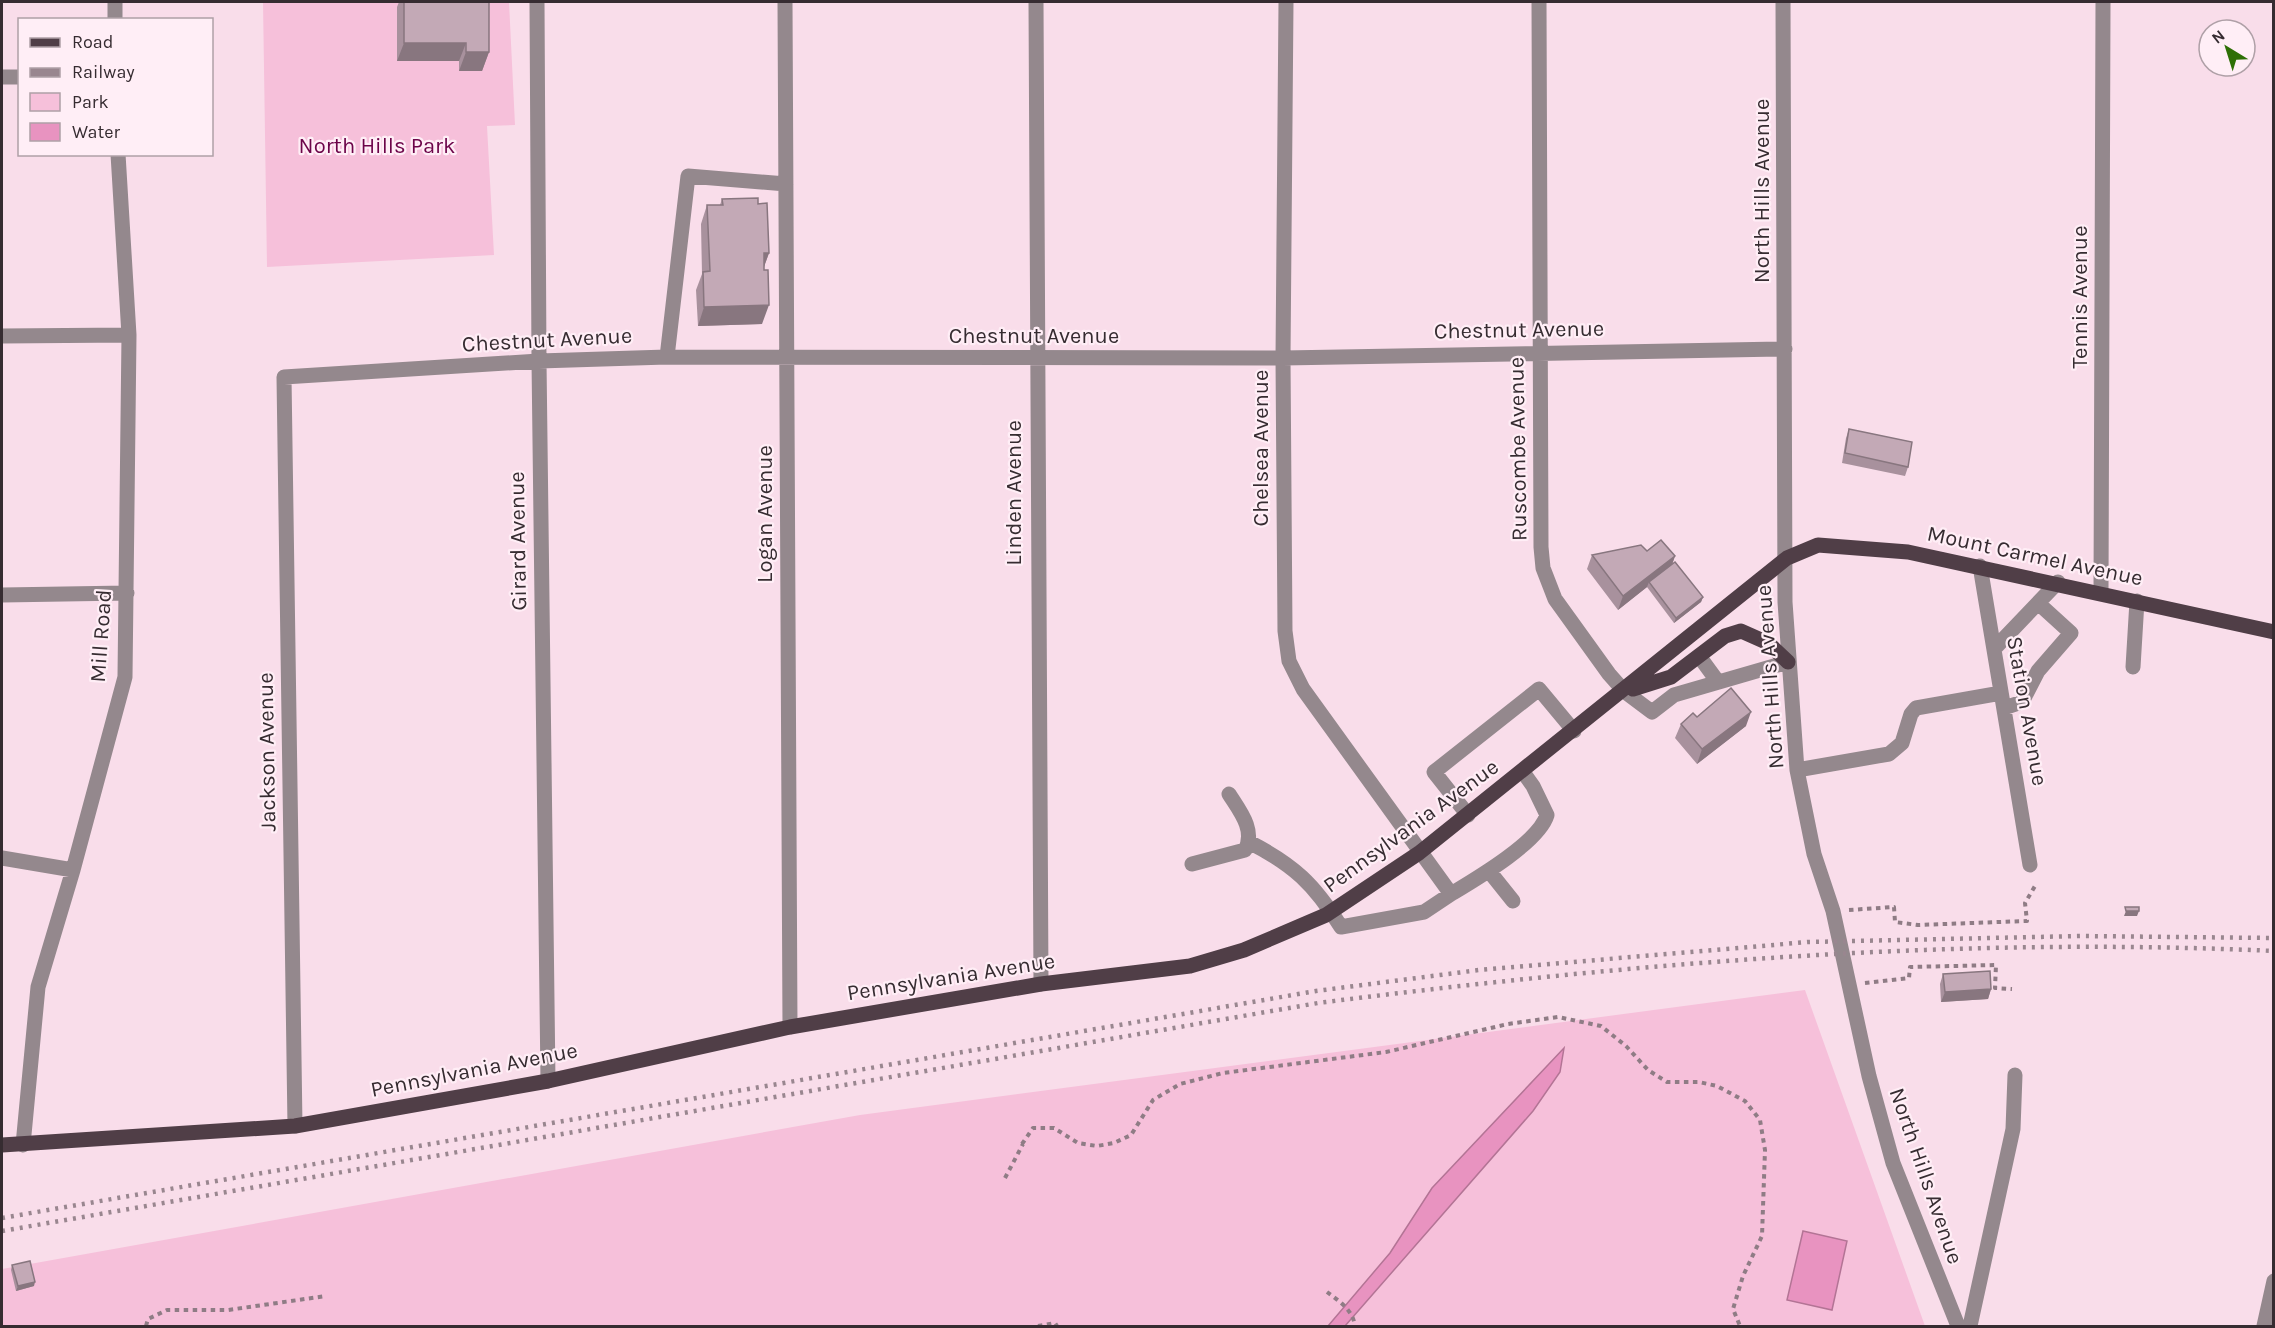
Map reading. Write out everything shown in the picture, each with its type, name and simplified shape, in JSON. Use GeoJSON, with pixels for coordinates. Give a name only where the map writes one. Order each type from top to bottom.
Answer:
{"type":"FeatureCollection","features":[{"type":"Feature","properties":{"kind":"main road","name":"Mount Carmel Avenue"},"geometry":{"type":"LineString","coordinates":[[1787,558],[1808,547],[1838,544],[1908,552],[2058,582],[2274,632]]}},
{"type":"Feature","properties":{"kind":"main road","name":"Pennsylvania Avenue"},"geometry":{"type":"LineString","coordinates":[[2,1145],[295,1126],[548,1081],[790,1027],[1041,984],[1190,966],[1244,950],[1331,912],[1419,853],[1523,772],[1787,558]]}},
{"type":"Feature","properties":{"kind":"main road"},"geometry":{"type":"LineString","coordinates":[[1624,691],[1671,677],[1725,636],[1741,631],[1768,643],[1788,662]]}},
{"type":"Feature","properties":{"kind":"street"},"geometry":{"type":"LineString","coordinates":[[115,2],[115,18]]}},
{"type":"Feature","properties":{"kind":"street","name":"Girard Avenue"},"geometry":{"type":"LineString","coordinates":[[537,2],[538,361],[548,1081]]}},
{"type":"Feature","properties":{"kind":"street","name":"Logan Avenue"},"geometry":{"type":"LineString","coordinates":[[785,2],[790,1027]]}},
{"type":"Feature","properties":{"kind":"street","name":"Linden Avenue"},"geometry":{"type":"LineString","coordinates":[[1036,2],[1036,360],[1041,984]]}},
{"type":"Feature","properties":{"kind":"street","name":"Chelsea Avenue"},"geometry":{"type":"LineString","coordinates":[[1286,2],[1283,358],[1285,631],[1289,661],[1303,689],[1405,829],[1419,853],[1451,894]]}},
{"type":"Feature","properties":{"kind":"street","name":"Ruscombe Avenue"},"geometry":{"type":"LineString","coordinates":[[1539,2],[1543,568],[1555,599],[1624,691],[1652,712],[1674,695],[1718,682]]}},
{"type":"Feature","properties":{"kind":"street","name":"North Hills Avenue"},"geometry":{"type":"LineString","coordinates":[[1783,2],[1788,662],[1797,770],[1814,854],[1833,911],[1869,1076],[1885,1134],[1905,1197],[1958,1326]]}},
{"type":"Feature","properties":{"kind":"street","name":"Tennis Avenue"},"geometry":{"type":"LineString","coordinates":[[2101,593],[2103,2]]}},
{"type":"Feature","properties":{"kind":"street"},"geometry":{"type":"LineString","coordinates":[[2,77],[18,77]]}},
{"type":"Feature","properties":{"kind":"street","name":"Mill Road"},"geometry":{"type":"LineString","coordinates":[[23,1145],[38,987],[73,870],[125,677],[129,335],[118,156]]}},
{"type":"Feature","properties":{"kind":"street"},"geometry":{"type":"LineString","coordinates":[[667,357],[688,176],[786,184]]}},
{"type":"Feature","properties":{"kind":"street"},"geometry":{"type":"LineString","coordinates":[[2,336],[129,335]]}},
{"type":"Feature","properties":{"kind":"street","name":"Chestnut Avenue"},"geometry":{"type":"LineString","coordinates":[[284,377],[538,361],[667,357],[1036,360],[1785,349]]}},
{"type":"Feature","properties":{"kind":"street","name":"Jackson Avenue"},"geometry":{"type":"LineString","coordinates":[[284,377],[295,1126]]}},
{"type":"Feature","properties":{"kind":"street","name":"Station Avenue"},"geometry":{"type":"LineString","coordinates":[[1980,566],[2030,865]]}},
{"type":"Feature","properties":{"kind":"street"},"geometry":{"type":"LineString","coordinates":[[1994,649],[2058,582]]}},
{"type":"Feature","properties":{"kind":"street"},"geometry":{"type":"LineString","coordinates":[[2,595],[127,593]]}},
{"type":"Feature","properties":{"kind":"street"},"geometry":{"type":"LineString","coordinates":[[2133,667],[2137,601]]}},
{"type":"Feature","properties":{"kind":"street"},"geometry":{"type":"LineString","coordinates":[[1797,770],[1889,754],[1902,743],[1911,714],[1916,708],[2002,700],[2022,702],[2038,671],[2071,633],[2038,603]]}},
{"type":"Feature","properties":{"kind":"street"},"geometry":{"type":"LineString","coordinates":[[1699,656],[1718,682],[1788,662]]}},
{"type":"Feature","properties":{"kind":"street"},"geometry":{"type":"LineString","coordinates":[[1468,815],[1434,772],[1539,690],[1574,731]]}},
{"type":"Feature","properties":{"kind":"street"},"geometry":{"type":"LineString","coordinates":[[1249,842],[1276,856],[1313,885],[1341,927],[1424,912],[1489,871],[1544,827],[1547,815],[1533,786],[1523,772]]}},
{"type":"Feature","properties":{"kind":"street"},"geometry":{"type":"LineString","coordinates":[[1192,864],[1245,850],[1249,842],[1246,821],[1229,794]]}},
{"type":"Feature","properties":{"kind":"street"},"geometry":{"type":"LineString","coordinates":[[2,858],[32,861],[73,870]]}},
{"type":"Feature","properties":{"kind":"street"},"geometry":{"type":"LineString","coordinates":[[1489,871],[1513,901]]}},
{"type":"Feature","properties":{"kind":"street"},"geometry":{"type":"LineString","coordinates":[[1970,1326],[2013,1130],[2015,1075]]}},
{"type":"Feature","properties":{"kind":"street"},"geometry":{"type":"LineString","coordinates":[[2264,1326],[2274,1281]]}},
{"type":"Feature","properties":{"kind":"path"},"geometry":{"type":"LineString","coordinates":[[1844,910],[1894,908],[1895,922],[1918,925],[2027,921],[2025,903],[2035,886]]}},
{"type":"Feature","properties":{"kind":"path"},"geometry":{"type":"LineString","coordinates":[[1864,983],[1908,978],[1910,967],[1996,965],[1995,988],[2012,989]]}},
{"type":"Feature","properties":{"kind":"path"},"geometry":{"type":"LineString","coordinates":[[1005,1178],[1033,1128],[1042,1126],[1053,1128],[1078,1143],[1097,1146],[1114,1143],[1131,1135],[1153,1100],[1180,1084],[1223,1073],[1386,1052],[1518,1022],[1558,1017],[1601,1026],[1626,1046],[1648,1070],[1667,1082],[1699,1082],[1717,1086],[1745,1101],[1760,1120],[1765,1150],[1766,1196],[1762,1236],[1743,1276],[1733,1309],[1740,1326]]}},
{"type":"Feature","properties":{"kind":"path"},"geometry":{"type":"LineString","coordinates":[[1327,1292],[1342,1303],[1353,1317],[1355,1326]]}},
{"type":"Feature","properties":{"kind":"path"},"geometry":{"type":"LineString","coordinates":[[146,1326],[148,1319],[167,1311],[228,1310],[326,1296]]}},
{"type":"Feature","properties":{"kind":"path"},"geometry":{"type":"LineString","coordinates":[[1038,1326],[1054,1323],[1057,1326]]}},
{"type":"Feature","properties":{"kind":"green space","name":"North Hills Park"},"geometry":{"type":"Polygon","coordinates":[[[263,2],[509,2],[515,125],[487,126],[494,255],[267,267],[263,2]]]}},
{"type":"Feature","properties":{"kind":"green space"},"geometry":{"type":"Polygon","coordinates":[[[1805,990],[1925,1326],[2,1326],[2,1269],[860,1115],[1805,990]]]}},
{"type":"Feature","properties":{"kind":"water"},"geometry":{"type":"Polygon","coordinates":[[[1564,1048],[1560,1072],[1533,1111],[1345,1326],[1328,1326],[1390,1253],[1432,1188],[1564,1048]]]}},
{"type":"Feature","properties":{"kind":"water"},"geometry":{"type":"Polygon","coordinates":[[[1803,1231],[1847,1241],[1832,1310],[1787,1300],[1803,1231]]]}},
{"type":"Feature","properties":{"kind":"building"},"geometry":{"type":"Polygon","coordinates":[[[404,2],[489,2],[489,52],[466,52],[466,43],[404,43],[404,2]]]}},
{"type":"Feature","properties":{"kind":"building"},"geometry":{"type":"Polygon","coordinates":[[[758,198],[758,204],[767,203],[769,253],[764,253],[764,270],[768,270],[769,305],[704,307],[703,272],[710,271],[707,205],[723,205],[722,199],[758,198]]]}},
{"type":"Feature","properties":{"kind":"building"},"geometry":{"type":"Polygon","coordinates":[[[1849,429],[1912,442],[1908,467],[1845,453],[1849,429]]]}},
{"type":"Feature","properties":{"kind":"building"},"geometry":{"type":"Polygon","coordinates":[[[1661,540],[1675,556],[1623,596],[1592,555],[1641,545],[1647,551],[1661,540]]]}},
{"type":"Feature","properties":{"kind":"building"},"geometry":{"type":"Polygon","coordinates":[[[1675,562],[1703,597],[1676,618],[1649,582],[1675,562]]]}},
{"type":"Feature","properties":{"kind":"building"},"geometry":{"type":"Polygon","coordinates":[[[1731,688],[1751,712],[1702,749],[1681,724],[1693,713],[1697,717],[1731,688]]]}},
{"type":"Feature","properties":{"kind":"building"},"geometry":{"type":"Polygon","coordinates":[[[2125,907],[2139,907],[2139,911],[2126,911],[2125,907]]]}},
{"type":"Feature","properties":{"kind":"building"},"geometry":{"type":"Polygon","coordinates":[[[1990,971],[1991,989],[1945,992],[1943,974],[1990,971]]]}},
{"type":"Feature","properties":{"kind":"building"},"geometry":{"type":"Polygon","coordinates":[[[30,1261],[35,1282],[18,1286],[12,1265],[30,1261]]]}},
{"type":"Feature","properties":{"kind":"railway"},"geometry":{"type":"LineString","coordinates":[[2,1218],[1316,991],[1479,970],[1808,942],[2081,936],[2274,938]]}},
{"type":"Feature","properties":{"kind":"railway"},"geometry":{"type":"LineString","coordinates":[[2,1231],[1318,1003],[1556,976],[1795,956],[2034,947],[2154,947],[2274,951]]}}]}
